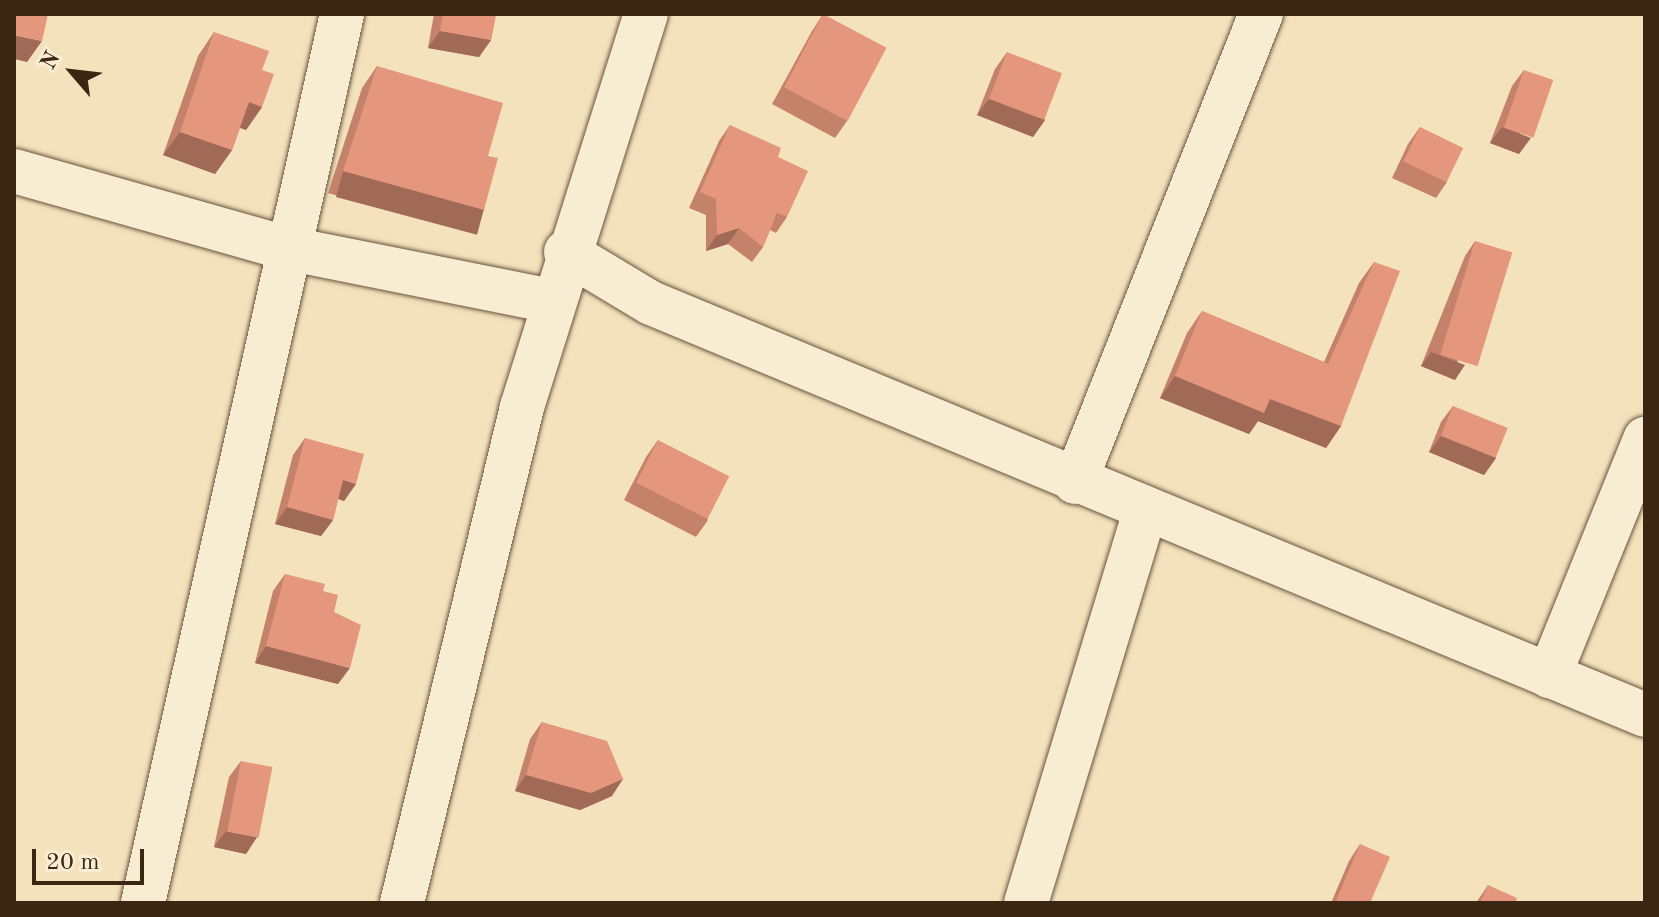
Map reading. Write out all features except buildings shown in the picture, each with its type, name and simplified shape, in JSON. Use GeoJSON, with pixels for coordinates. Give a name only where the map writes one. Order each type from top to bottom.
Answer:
{"type":"FeatureCollection","features":[{"type":"Feature","properties":{"kind":"street"},"geometry":{"type":"LineString","coordinates":[[143,903],[286,248],[342,14]]}},
{"type":"Feature","properties":{"kind":"street"},"geometry":{"type":"LineString","coordinates":[[402,903],[551,301],[646,14]]}},
{"type":"Feature","properties":{"kind":"street"},"geometry":{"type":"LineString","coordinates":[[1075,482],[1261,14]]}},
{"type":"Feature","properties":{"kind":"street"},"geometry":{"type":"LineString","coordinates":[[14,171],[286,248],[551,301]]}},
{"type":"Feature","properties":{"kind":"street"},"geometry":{"type":"LineString","coordinates":[[566,252],[651,303],[1145,512],[1645,715]]}},
{"type":"Feature","properties":{"kind":"street"},"geometry":{"type":"LineString","coordinates":[[1549,676],[1645,439]]}},
{"type":"Feature","properties":{"kind":"street"},"geometry":{"type":"LineString","coordinates":[[1026,903],[1145,512]]}}]}
